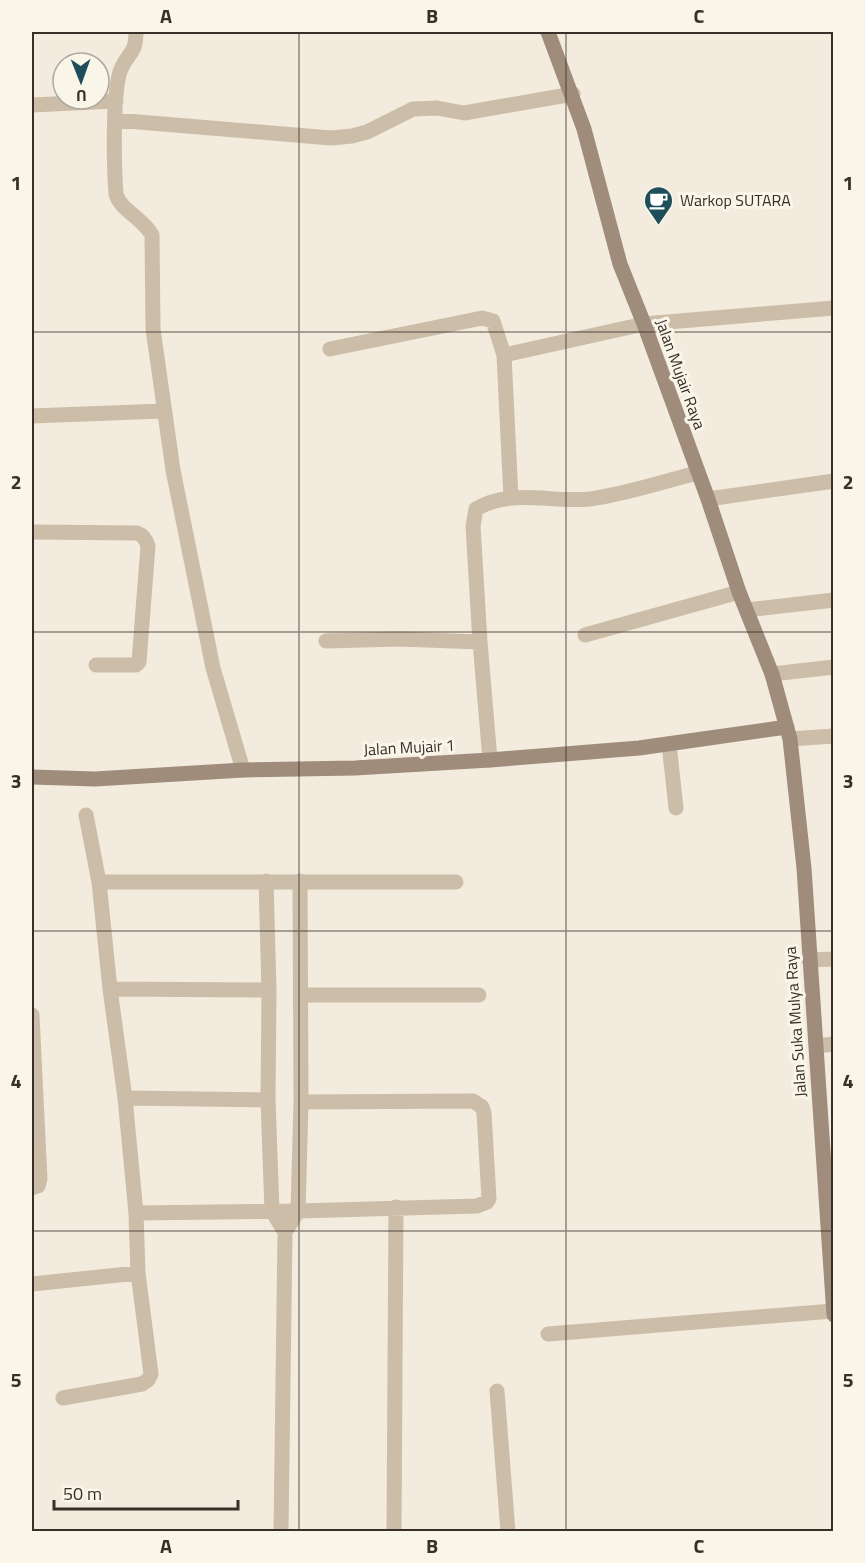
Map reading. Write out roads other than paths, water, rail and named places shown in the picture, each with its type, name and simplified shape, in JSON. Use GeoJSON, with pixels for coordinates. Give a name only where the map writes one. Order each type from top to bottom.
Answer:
{"type":"FeatureCollection","features":[{"type":"Feature","properties":{"kind":"street"},"geometry":{"type":"LineString","coordinates":[[136,32],[132,54],[121,69],[116,101],[118,201],[147,226],[152,235],[153,328],[173,470],[213,668],[243,770]]}},
{"type":"Feature","properties":{"kind":"street","name":"Jalan Mujair Raya"},"geometry":{"type":"LineString","coordinates":[[548,32],[573,94],[584,129],[620,264],[708,499],[739,592],[772,674],[789,733]]}},
{"type":"Feature","properties":{"kind":"street"},"geometry":{"type":"LineString","coordinates":[[116,120],[331,138],[367,132],[413,109],[437,108],[464,113],[573,94]]}},
{"type":"Feature","properties":{"kind":"street"},"geometry":{"type":"LineString","coordinates":[[32,105],[116,101]]}},
{"type":"Feature","properties":{"kind":"street"},"geometry":{"type":"LineString","coordinates":[[504,355],[644,324],[834,308]]}},
{"type":"Feature","properties":{"kind":"street"},"geometry":{"type":"LineString","coordinates":[[330,349],[482,318],[493,321],[504,355],[511,498]]}},
{"type":"Feature","properties":{"kind":"street"},"geometry":{"type":"LineString","coordinates":[[32,416],[163,411]]}},
{"type":"Feature","properties":{"kind":"street"},"geometry":{"type":"LineString","coordinates":[[490,760],[480,642],[474,513],[482,506],[511,498],[589,499],[697,473]]}},
{"type":"Feature","properties":{"kind":"street"},"geometry":{"type":"LineString","coordinates":[[708,499],[834,481]]}},
{"type":"Feature","properties":{"kind":"street"},"geometry":{"type":"LineString","coordinates":[[32,532],[136,533],[142,535],[146,541],[148,546],[139,662],[136,666],[128,667],[96,665]]}},
{"type":"Feature","properties":{"kind":"street"},"geometry":{"type":"LineString","coordinates":[[585,635],[739,592]]}},
{"type":"Feature","properties":{"kind":"street"},"geometry":{"type":"LineString","coordinates":[[747,610],[834,600]]}},
{"type":"Feature","properties":{"kind":"street"},"geometry":{"type":"LineString","coordinates":[[326,641],[400,639],[480,642]]}},
{"type":"Feature","properties":{"kind":"street"},"geometry":{"type":"LineString","coordinates":[[772,674],[834,667]]}},
{"type":"Feature","properties":{"kind":"street"},"geometry":{"type":"LineString","coordinates":[[789,733],[834,736]]}},
{"type":"Feature","properties":{"kind":"street","name":"Jalan Mujair 1"},"geometry":{"type":"LineString","coordinates":[[32,777],[95,779],[243,770],[355,768],[490,760],[789,733]]}},
{"type":"Feature","properties":{"kind":"street","name":"Jalan Suka Mulya Raya"},"geometry":{"type":"LineString","coordinates":[[789,733],[804,868],[809,960],[828,1160],[833,1313]]}},
{"type":"Feature","properties":{"kind":"street"},"geometry":{"type":"LineString","coordinates":[[669,744],[676,808]]}},
{"type":"Feature","properties":{"kind":"street"},"geometry":{"type":"LineString","coordinates":[[63,1398],[142,1384],[151,1374],[138,1273],[136,1213],[125,1098],[110,989],[99,882],[86,815]]}},
{"type":"Feature","properties":{"kind":"street"},"geometry":{"type":"LineString","coordinates":[[266,881],[269,990],[268,1100],[272,1211],[285,1232]]}},
{"type":"Feature","properties":{"kind":"street"},"geometry":{"type":"LineString","coordinates":[[281,1532],[285,1232],[298,1211],[301,1102],[300,881]]}},
{"type":"Feature","properties":{"kind":"street"},"geometry":{"type":"LineString","coordinates":[[99,882],[456,882]]}},
{"type":"Feature","properties":{"kind":"street"},"geometry":{"type":"LineString","coordinates":[[809,960],[834,959]]}},
{"type":"Feature","properties":{"kind":"street"},"geometry":{"type":"LineString","coordinates":[[110,989],[269,990]]}},
{"type":"Feature","properties":{"kind":"street"},"geometry":{"type":"LineString","coordinates":[[301,995],[479,995]]}},
{"type":"Feature","properties":{"kind":"street"},"geometry":{"type":"LineString","coordinates":[[32,1015],[40,1175],[38,1186],[32,1188]]}},
{"type":"Feature","properties":{"kind":"street"},"geometry":{"type":"LineString","coordinates":[[817,1046],[834,1044]]}},
{"type":"Feature","properties":{"kind":"street"},"geometry":{"type":"LineString","coordinates":[[125,1098],[268,1100]]}},
{"type":"Feature","properties":{"kind":"street"},"geometry":{"type":"LineString","coordinates":[[136,1213],[477,1206],[487,1202],[490,1195],[484,1113],[482,1107],[473,1101],[301,1102]]}},
{"type":"Feature","properties":{"kind":"street"},"geometry":{"type":"LineString","coordinates":[[394,1532],[396,1207]]}},
{"type":"Feature","properties":{"kind":"street"},"geometry":{"type":"LineString","coordinates":[[32,1284],[138,1273]]}},
{"type":"Feature","properties":{"kind":"street"},"geometry":{"type":"LineString","coordinates":[[548,1334],[833,1313]]}},
{"type":"Feature","properties":{"kind":"street"},"geometry":{"type":"LineString","coordinates":[[497,1391],[508,1532]]}},
{"type":"Feature","properties":{"kind":"place","name":"Warkop SUTARA"},"geometry":{"type":"Point","coordinates":[659,226]}}]}
